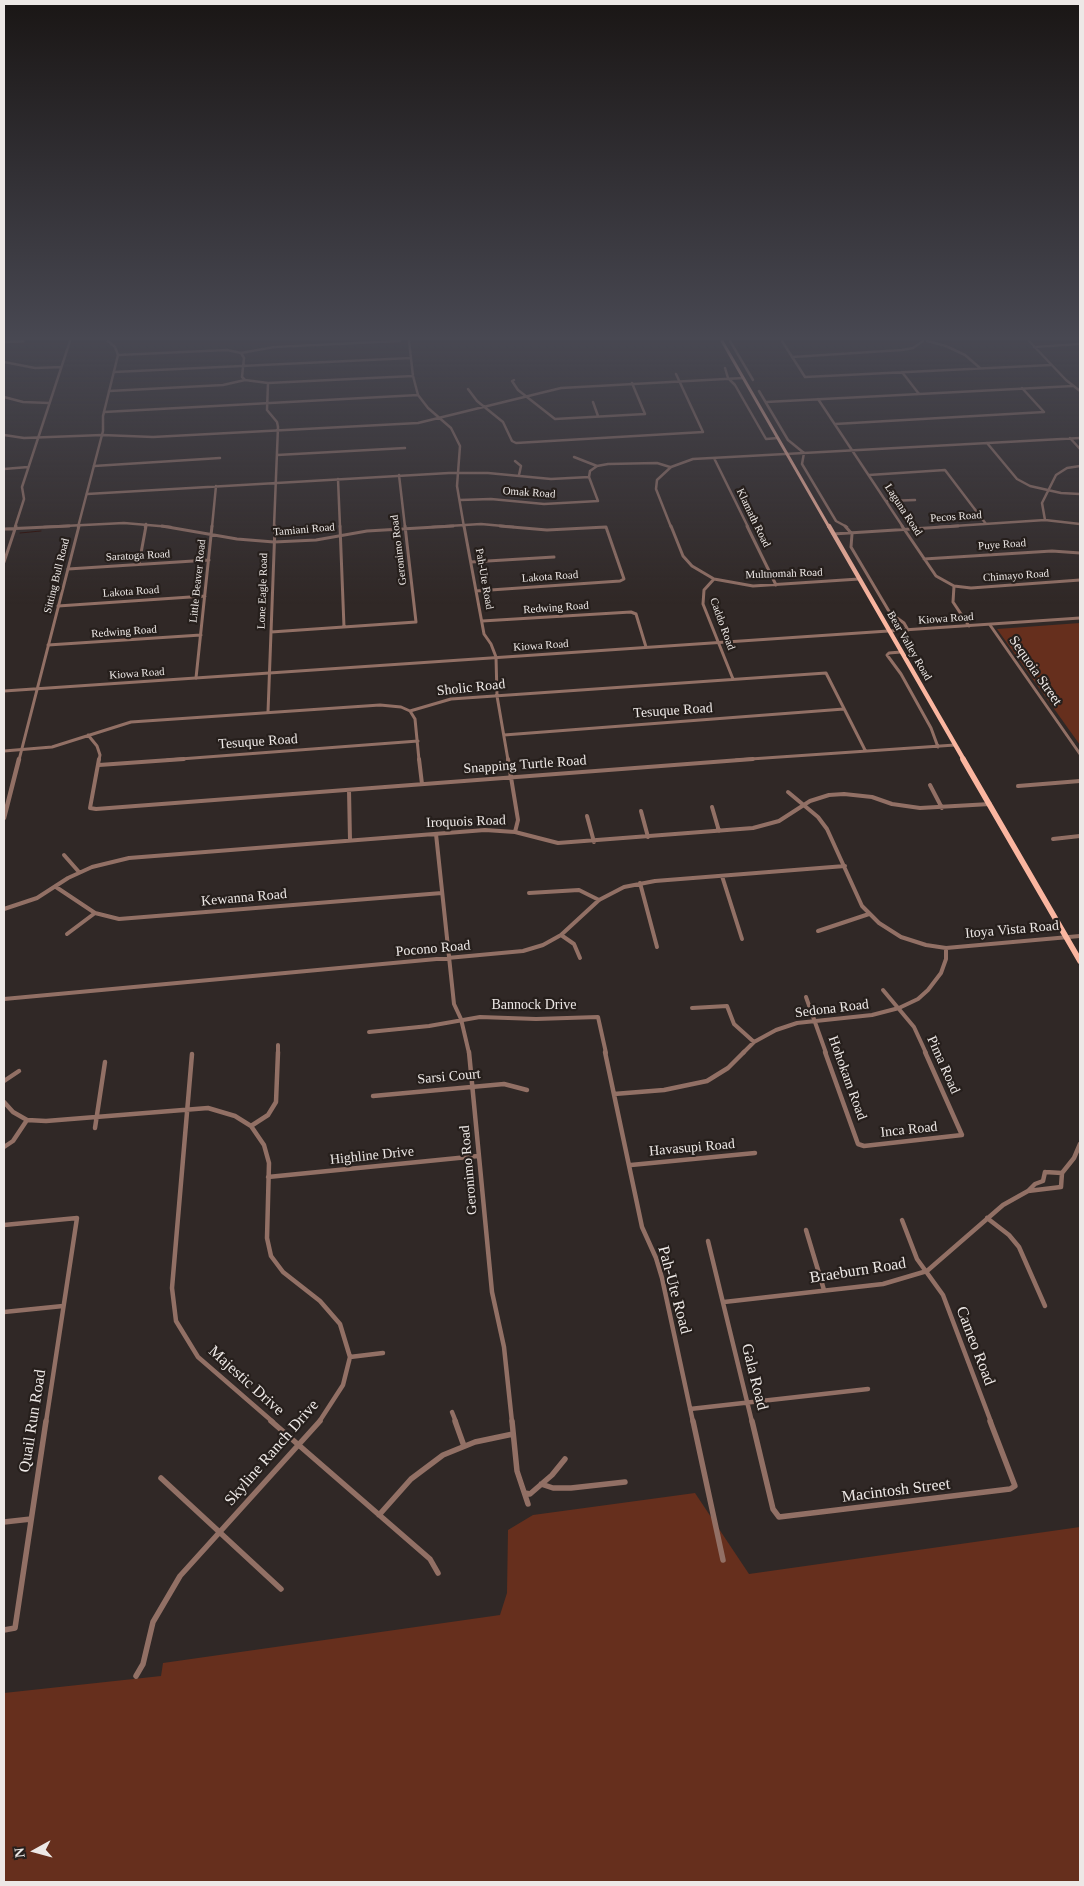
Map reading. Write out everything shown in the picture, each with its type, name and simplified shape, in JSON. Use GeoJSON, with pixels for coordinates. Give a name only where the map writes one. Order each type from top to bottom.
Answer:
{"type":"FeatureCollection","features":[{"type":"Feature","properties":{"kind":"main road","name":"Bear Valley Road"},"geometry":{"type":"LineString","coordinates":[[773,429],[1080,961]]}},
{"type":"Feature","properties":{"kind":"street"},"geometry":{"type":"LineString","coordinates":[[4,562],[24,499],[22,487],[41,429]]}},
{"type":"Feature","properties":{"kind":"street","name":"Sitting Bull Road"},"geometry":{"type":"LineString","coordinates":[[4,818],[102,429]]}},
{"type":"Feature","properties":{"kind":"street"},"geometry":{"type":"LineString","coordinates":[[4,435],[38,438],[102,434],[153,437],[312,429]]}},
{"type":"Feature","properties":{"kind":"street","name":"Pah-Ute Road"},"geometry":{"type":"LineString","coordinates":[[452,429],[458,440],[460,457],[457,473],[460,500],[484,634],[491,644],[496,657],[497,696],[518,820],[515,832]]}},
{"type":"Feature","properties":{"kind":"street"},"geometry":{"type":"LineString","coordinates":[[506,429],[513,443],[700,433],[704,431],[703,429]]}},
{"type":"Feature","properties":{"kind":"street"},"geometry":{"type":"LineString","coordinates":[[760,429],[766,439],[778,438]]}},
{"type":"Feature","properties":{"kind":"street"},"geometry":{"type":"LineString","coordinates":[[782,429],[788,440],[804,453]]}},
{"type":"Feature","properties":{"kind":"street","name":"Laguna Road"},"geometry":{"type":"LineString","coordinates":[[838,429],[936,576],[954,586]]}},
{"type":"Feature","properties":{"kind":"street","name":"Lone Eagle Road"},"geometry":{"type":"LineString","coordinates":[[268,712],[277,431]]}},
{"type":"Feature","properties":{"kind":"street"},"geometry":{"type":"LineString","coordinates":[[1070,438],[1080,449]]}},
{"type":"Feature","properties":{"kind":"street"},"geometry":{"type":"LineString","coordinates":[[87,494],[457,473],[518,475],[551,479],[589,477],[590,471],[597,466],[608,464],[637,462],[657,463],[671,467],[693,459],[1080,438]]}},
{"type":"Feature","properties":{"kind":"street"},"geometry":{"type":"LineString","coordinates":[[987,444],[1017,478],[1030,486],[1047,491],[1080,494]]}},
{"type":"Feature","properties":{"kind":"street"},"geometry":{"type":"LineString","coordinates":[[277,455],[405,448]]}},
{"type":"Feature","properties":{"kind":"street"},"geometry":{"type":"LineString","coordinates":[[804,453],[802,464],[836,521],[847,527],[850,532],[853,539],[850,547],[890,613],[904,623],[908,630]]}},
{"type":"Feature","properties":{"kind":"street"},"geometry":{"type":"LineString","coordinates":[[574,457],[597,466]]}},
{"type":"Feature","properties":{"kind":"street"},"geometry":{"type":"LineString","coordinates":[[94,466],[220,458]]}},
{"type":"Feature","properties":{"kind":"street","name":"Klamath Road"},"geometry":{"type":"LineString","coordinates":[[714,458],[776,585]]}},
{"type":"Feature","properties":{"kind":"street"},"geometry":{"type":"LineString","coordinates":[[515,461],[521,466],[518,475]]}},
{"type":"Feature","properties":{"kind":"street"},"geometry":{"type":"LineString","coordinates":[[1045,520],[1042,503],[1056,475],[1067,468],[1080,466]]}},
{"type":"Feature","properties":{"kind":"street"},"geometry":{"type":"LineString","coordinates":[[4,469],[28,467]]}},
{"type":"Feature","properties":{"kind":"street","name":"Multnomah Road"},"geometry":{"type":"LineString","coordinates":[[671,467],[657,480],[656,489],[687,562],[698,571],[714,579],[753,586],[859,580]]}},
{"type":"Feature","properties":{"kind":"street"},"geometry":{"type":"LineString","coordinates":[[869,475],[945,470],[986,524]]}},
{"type":"Feature","properties":{"kind":"street","name":"Geronimo Road"},"geometry":{"type":"LineString","coordinates":[[344,627],[416,622],[399,475]]}},
{"type":"Feature","properties":{"kind":"street","name":"Omak Road"},"geometry":{"type":"LineString","coordinates":[[460,500],[491,499],[544,504],[598,501],[589,477]]}},
{"type":"Feature","properties":{"kind":"street"},"geometry":{"type":"LineString","coordinates":[[271,632],[344,627],[338,479]]}},
{"type":"Feature","properties":{"kind":"street","name":"Little Beaver Road"},"geometry":{"type":"LineString","coordinates":[[196,678],[216,486]]}},
{"type":"Feature","properties":{"kind":"street"},"geometry":{"type":"LineString","coordinates":[[887,501],[915,500]]}},
{"type":"Feature","properties":{"kind":"street","name":"Pecos Road"},"geometry":{"type":"LineString","coordinates":[[833,534],[1045,520],[1080,524]]}},
{"type":"Feature","properties":{"kind":"street"},"geometry":{"type":"LineString","coordinates":[[139,564],[146,524]]}},
{"type":"Feature","properties":{"kind":"street","name":"Tamiani Road"},"geometry":{"type":"LineString","coordinates":[[4,529],[146,524],[211,535],[274,542],[340,536],[366,531],[481,524],[547,530],[606,527],[624,579]]}},
{"type":"Feature","properties":{"kind":"street","name":"Puye Road"},"geometry":{"type":"LineString","coordinates":[[924,559],[1052,551],[1080,553]]}},
{"type":"Feature","properties":{"kind":"street"},"geometry":{"type":"LineString","coordinates":[[471,562],[554,557]]}},
{"type":"Feature","properties":{"kind":"street","name":"Saratoga Road"},"geometry":{"type":"LineString","coordinates":[[68,569],[209,560]]}},
{"type":"Feature","properties":{"kind":"street","name":"Lakota Road"},"geometry":{"type":"LineString","coordinates":[[476,591],[624,579]]}},
{"type":"Feature","properties":{"kind":"street","name":"Caddo Road"},"geometry":{"type":"LineString","coordinates":[[714,579],[704,590],[703,604],[733,679]]}},
{"type":"Feature","properties":{"kind":"street","name":"Chimayo Road"},"geometry":{"type":"LineString","coordinates":[[954,586],[971,588],[1080,580]]}},
{"type":"Feature","properties":{"kind":"street"},"geometry":{"type":"LineString","coordinates":[[954,586],[953,602],[969,626]]}},
{"type":"Feature","properties":{"kind":"street","name":"Lakota Road"},"geometry":{"type":"LineString","coordinates":[[58,606],[205,596]]}},
{"type":"Feature","properties":{"kind":"street","name":"Redwing Road"},"geometry":{"type":"LineString","coordinates":[[482,621],[632,612],[636,614],[646,647]]}},
{"type":"Feature","properties":{"kind":"street","name":"Kiowa Road"},"geometry":{"type":"LineString","coordinates":[[4,691],[1080,618]]}},
{"type":"Feature","properties":{"kind":"street","name":"Sequoia Street"},"geometry":{"type":"LineString","coordinates":[[990,625],[1080,754]]}},
{"type":"Feature","properties":{"kind":"street","name":"Redwing Road"},"geometry":{"type":"LineString","coordinates":[[48,645],[201,635]]}},
{"type":"Feature","properties":{"kind":"street"},"geometry":{"type":"LineString","coordinates":[[901,652],[888,653],[887,656],[894,663],[921,710],[938,746]]}},
{"type":"Feature","properties":{"kind":"street","name":"Sholic Road"},"geometry":{"type":"LineString","coordinates":[[410,711],[451,699],[826,672],[844,709]]}},
{"type":"Feature","properties":{"kind":"street"},"geometry":{"type":"LineString","coordinates":[[4,751],[52,747],[116,725],[131,722],[380,704],[401,707],[410,711],[415,718],[422,784]]}},
{"type":"Feature","properties":{"kind":"street"},"geometry":{"type":"LineString","coordinates":[[844,709],[865,750]]}},
{"type":"Feature","properties":{"kind":"street","name":"Tesuque Road"},"geometry":{"type":"LineString","coordinates":[[504,735],[844,709]]}},
{"type":"Feature","properties":{"kind":"street"},"geometry":{"type":"LineString","coordinates":[[88,735],[97,746],[100,755],[90,808],[96,809]]}},
{"type":"Feature","properties":{"kind":"street","name":"Tesuque Road"},"geometry":{"type":"LineString","coordinates":[[98,765],[418,742]]}},
{"type":"Feature","properties":{"kind":"street","name":"Snapping Turtle Road"},"geometry":{"type":"LineString","coordinates":[[96,809],[865,750],[955,745]]}},
{"type":"Feature","properties":{"kind":"street"},"geometry":{"type":"LineString","coordinates":[[1018,786],[1080,781]]}},
{"type":"Feature","properties":{"kind":"street"},"geometry":{"type":"LineString","coordinates":[[930,785],[942,808]]}},
{"type":"Feature","properties":{"kind":"street"},"geometry":{"type":"LineString","coordinates":[[349,790],[350,840]]}},
{"type":"Feature","properties":{"kind":"street"},"geometry":{"type":"LineString","coordinates":[[788,792],[804,804],[827,829],[862,906],[869,914],[818,931]]}},
{"type":"Feature","properties":{"kind":"street","name":"Iroquois Road"},"geometry":{"type":"LineString","coordinates":[[4,909],[37,898],[79,872],[111,861],[130,858],[485,830],[515,832],[558,843],[594,842],[719,831],[767,826],[818,798],[844,794],[872,797],[892,804],[914,808],[990,804]]}},
{"type":"Feature","properties":{"kind":"street"},"geometry":{"type":"LineString","coordinates":[[712,806],[719,831]]}},
{"type":"Feature","properties":{"kind":"street"},"geometry":{"type":"LineString","coordinates":[[641,812],[648,837]]}},
{"type":"Feature","properties":{"kind":"street"},"geometry":{"type":"LineString","coordinates":[[587,816],[594,842]]}},
{"type":"Feature","properties":{"kind":"street","name":"Geronimo Road"},"geometry":{"type":"LineString","coordinates":[[436,834],[454,1004],[461,1019],[468,1045],[492,1292],[504,1346],[517,1471],[528,1504]]}},
{"type":"Feature","properties":{"kind":"street"},"geometry":{"type":"LineString","coordinates":[[1053,839],[1080,836]]}},
{"type":"Feature","properties":{"kind":"street"},"geometry":{"type":"LineString","coordinates":[[64,855],[79,872]]}},
{"type":"Feature","properties":{"kind":"street","name":"Pocono Road"},"geometry":{"type":"LineString","coordinates":[[4,999],[523,951],[543,945],[561,935],[599,900],[624,887],[640,883],[845,866]]}},
{"type":"Feature","properties":{"kind":"street"},"geometry":{"type":"LineString","coordinates":[[722,876],[742,939]]}},
{"type":"Feature","properties":{"kind":"street"},"geometry":{"type":"LineString","coordinates":[[640,883],[657,947]]}},
{"type":"Feature","properties":{"kind":"street","name":"Kewanna Road"},"geometry":{"type":"LineString","coordinates":[[56,887],[95,913],[119,919],[442,893]]}},
{"type":"Feature","properties":{"kind":"street"},"geometry":{"type":"LineString","coordinates":[[529,893],[579,890],[599,900]]}},
{"type":"Feature","properties":{"kind":"street"},"geometry":{"type":"LineString","coordinates":[[67,934],[95,913]]}},
{"type":"Feature","properties":{"kind":"street","name":"Itoya Vista Road"},"geometry":{"type":"LineString","coordinates":[[869,914],[879,924],[901,937],[926,945],[946,948],[1080,936]]}},
{"type":"Feature","properties":{"kind":"street"},"geometry":{"type":"LineString","coordinates":[[561,935],[574,944],[580,958]]}},
{"type":"Feature","properties":{"kind":"street","name":"Sedona Road"},"geometry":{"type":"LineString","coordinates":[[614,1094],[664,1090],[706,1081],[728,1068],[754,1042],[776,1030],[814,1020],[872,1016],[899,1008],[918,999],[928,990],[941,973],[946,959],[946,948]]}},
{"type":"Feature","properties":{"kind":"street","name":"Pima Road"},"geometry":{"type":"LineString","coordinates":[[883,990],[914,1027],[962,1135]]}},
{"type":"Feature","properties":{"kind":"street","name":"Hohokam Road"},"geometry":{"type":"LineString","coordinates":[[806,997],[858,1144]]}},
{"type":"Feature","properties":{"kind":"street"},"geometry":{"type":"LineString","coordinates":[[692,1008],[726,1006],[734,1024],[754,1042]]}},
{"type":"Feature","properties":{"kind":"street","name":"Bannock Drive"},"geometry":{"type":"LineString","coordinates":[[461,1019],[480,1017],[559,1018],[591,1016],[598,1017],[601,1026]]}},
{"type":"Feature","properties":{"kind":"street"},"geometry":{"type":"LineString","coordinates":[[369,1032],[430,1026],[461,1019]]}},
{"type":"Feature","properties":{"kind":"street","name":"Pah-Ute Road"},"geometry":{"type":"LineString","coordinates":[[601,1026],[614,1094],[631,1165],[642,1227],[656,1258],[662,1278],[690,1409],[695,1423],[723,1560]]}},
{"type":"Feature","properties":{"kind":"street"},"geometry":{"type":"LineString","coordinates":[[251,1126],[268,1115],[276,1102],[278,1045]]}},
{"type":"Feature","properties":{"kind":"street","name":"Majestic Drive"},"geometry":{"type":"LineString","coordinates":[[192,1054],[172,1288],[176,1321],[198,1357],[430,1559],[438,1573]]}},
{"type":"Feature","properties":{"kind":"street"},"geometry":{"type":"LineString","coordinates":[[95,1128],[105,1062]]}},
{"type":"Feature","properties":{"kind":"street"},"geometry":{"type":"LineString","coordinates":[[4,1081],[19,1071]]}},
{"type":"Feature","properties":{"kind":"street","name":"Sarsi Court"},"geometry":{"type":"LineString","coordinates":[[373,1096],[504,1084],[527,1090]]}},
{"type":"Feature","properties":{"kind":"street"},"geometry":{"type":"LineString","coordinates":[[4,1102],[12,1112],[27,1120],[46,1121],[187,1108],[208,1108],[235,1116],[251,1126],[264,1145],[269,1163],[267,1238],[271,1256],[283,1272],[320,1301],[340,1324],[350,1357],[383,1353]]}},
{"type":"Feature","properties":{"kind":"street"},"geometry":{"type":"LineString","coordinates":[[4,1146],[13,1141],[27,1120]]}},
{"type":"Feature","properties":{"kind":"street","name":"Inca Road"},"geometry":{"type":"LineString","coordinates":[[858,1144],[864,1146],[962,1135]]}},
{"type":"Feature","properties":{"kind":"street","name":"Braeburn Road"},"geometry":{"type":"LineString","coordinates":[[1028,1191],[1040,1191],[1048,1187],[1061,1187],[1062,1173],[1074,1158],[1080,1144]]}},
{"type":"Feature","properties":{"kind":"street","name":"Havasupi Road"},"geometry":{"type":"LineString","coordinates":[[631,1165],[755,1153]]}},
{"type":"Feature","properties":{"kind":"street","name":"Highline Drive"},"geometry":{"type":"LineString","coordinates":[[268,1178],[478,1156]]}},
{"type":"Feature","properties":{"kind":"street","name":"Braeburn Road"},"geometry":{"type":"LineString","coordinates":[[724,1302],[883,1284],[927,1271],[1003,1205],[1028,1191],[1035,1184],[1043,1181],[1045,1172],[1062,1173]]}},
{"type":"Feature","properties":{"kind":"street"},"geometry":{"type":"LineString","coordinates":[[1043,1181],[1048,1187]]}},
{"type":"Feature","properties":{"kind":"street","name":"Quail Run Road"},"geometry":{"type":"LineString","coordinates":[[4,1225],[76,1218],[15,1628]]}},
{"type":"Feature","properties":{"kind":"street"},"geometry":{"type":"LineString","coordinates":[[987,1218],[1009,1235],[1019,1247],[1045,1306]]}},
{"type":"Feature","properties":{"kind":"street","name":"Cameo Road"},"geometry":{"type":"LineString","coordinates":[[902,1220],[917,1259],[943,1295],[1015,1486]]}},
{"type":"Feature","properties":{"kind":"street"},"geometry":{"type":"LineString","coordinates":[[806,1230],[824,1290]]}},
{"type":"Feature","properties":{"kind":"street","name":"Gala Road"},"geometry":{"type":"LineString","coordinates":[[708,1241],[773,1509],[779,1518]]}},
{"type":"Feature","properties":{"kind":"street"},"geometry":{"type":"LineString","coordinates":[[4,1312],[63,1306]]}},
{"type":"Feature","properties":{"kind":"street","name":"Skyline Ranch Drive"},"geometry":{"type":"LineString","coordinates":[[136,1676],[143,1664],[153,1622],[180,1576],[321,1420],[343,1386],[350,1357]]}},
{"type":"Feature","properties":{"kind":"street"},"geometry":{"type":"LineString","coordinates":[[690,1409],[868,1389]]}},
{"type":"Feature","properties":{"kind":"street"},"geometry":{"type":"LineString","coordinates":[[452,1412],[464,1446]]}},
{"type":"Feature","properties":{"kind":"street"},"geometry":{"type":"LineString","coordinates":[[379,1515],[411,1479],[443,1454],[475,1442],[512,1434]]}},
{"type":"Feature","properties":{"kind":"street"},"geometry":{"type":"LineString","coordinates":[[524,1493],[530,1494],[565,1459]]}},
{"type":"Feature","properties":{"kind":"street"},"geometry":{"type":"LineString","coordinates":[[161,1478],[280,1589]]}},
{"type":"Feature","properties":{"kind":"street"},"geometry":{"type":"LineString","coordinates":[[542,1484],[553,1488],[571,1488],[625,1482]]}},
{"type":"Feature","properties":{"kind":"street","name":"Macintosh Street"},"geometry":{"type":"LineString","coordinates":[[779,1518],[1010,1489],[1015,1486]]}},
{"type":"Feature","properties":{"kind":"street"},"geometry":{"type":"LineString","coordinates":[[4,1522],[31,1519]]}},
{"type":"Feature","properties":{"kind":"street"},"geometry":{"type":"LineString","coordinates":[[4,1630],[15,1628]]}},
{"type":"Feature","properties":{"kind":"shaded area"},"geometry":{"type":"Polygon","coordinates":[[[1080,623],[1080,745],[997,629],[1080,623]]]}},
{"type":"Feature","properties":{"kind":"shaded area"},"geometry":{"type":"Polygon","coordinates":[[[695,1493],[749,1574],[1080,1527],[1080,1882],[4,1882],[4,1693],[161,1676],[163,1663],[500,1615],[507,1593],[508,1530],[533,1515],[695,1493]]]}},
{"type":"Feature","properties":{"kind":"waterway"},"geometry":{"type":"LineString","coordinates":[[20,533],[41,531]]}}]}
